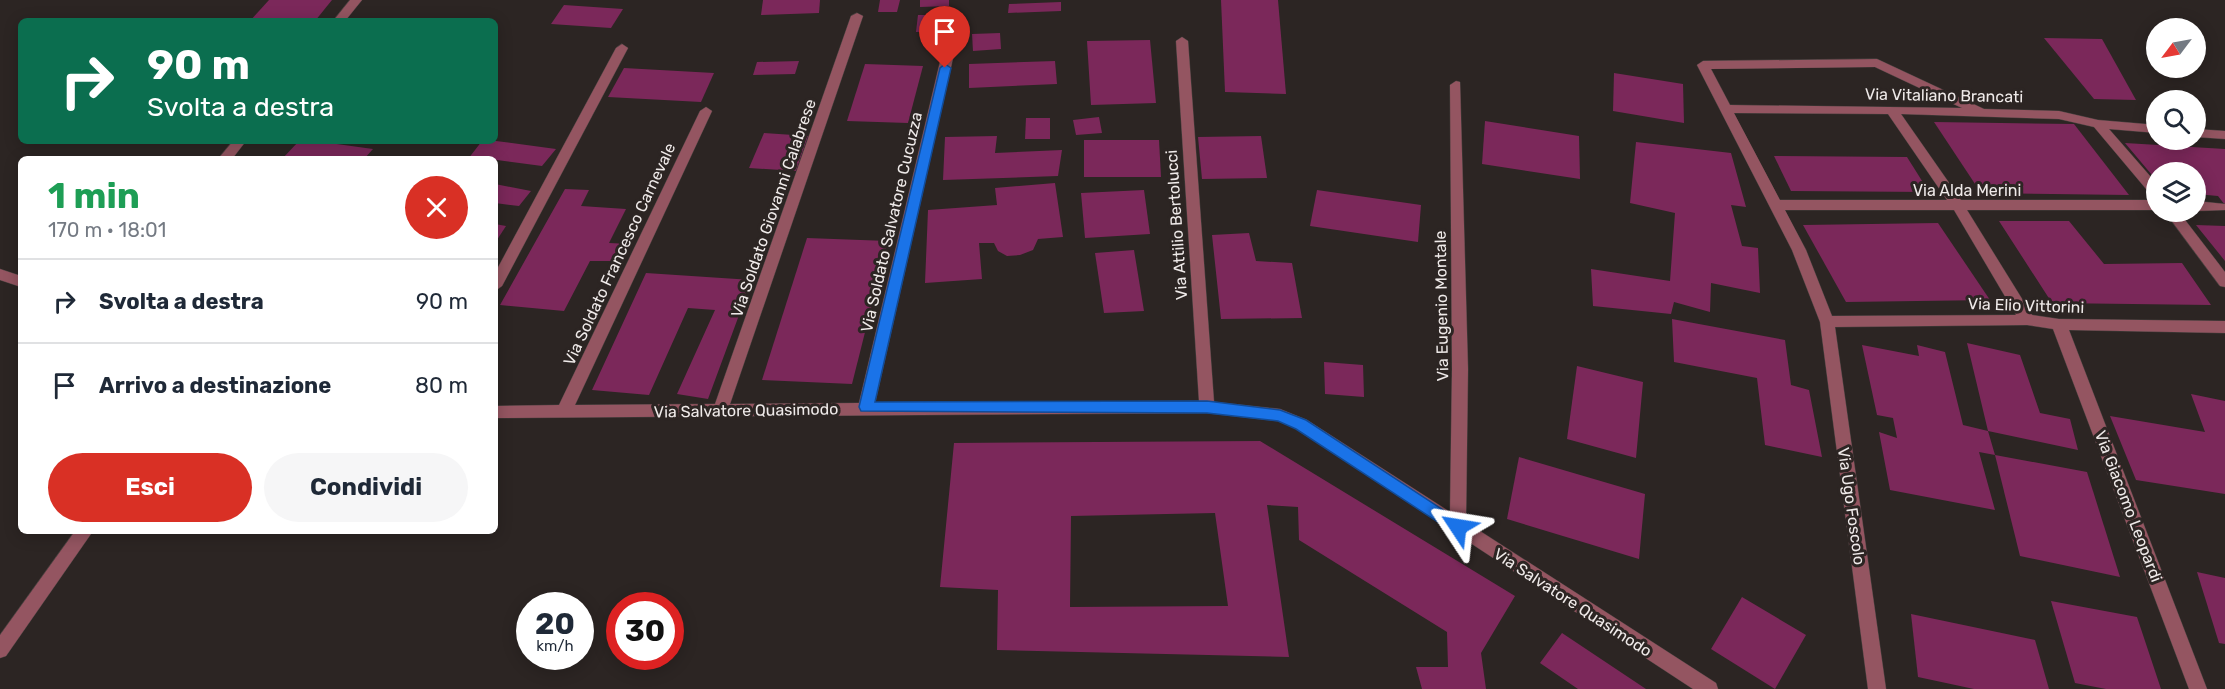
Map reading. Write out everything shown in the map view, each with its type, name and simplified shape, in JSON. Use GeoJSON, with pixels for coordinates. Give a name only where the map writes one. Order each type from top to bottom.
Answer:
{"type":"FeatureCollection","features":[{"type":"Feature","properties":{"kind":"street"},"geometry":{"type":"LineString","coordinates":[[341,18],[356,0]]}},
{"type":"Feature","properties":{"kind":"street","name":"Via Soldato Giovanni Calabrese"},"geometry":{"type":"LineString","coordinates":[[720,411],[857,16]]}},
{"type":"Feature","properties":{"kind":"street","name":"Via Attilio Bertolucci"},"geometry":{"type":"LineString","coordinates":[[1182,41],[1207,407]]}},
{"type":"Feature","properties":{"kind":"street","name":"Via Soldato Salvatore Cucuzza"},"geometry":{"type":"LineString","coordinates":[[866,407],[950,45]]}},
{"type":"Feature","properties":{"kind":"street"},"geometry":{"type":"LineString","coordinates":[[498,280],[622,48]]}},
{"type":"Feature","properties":{"kind":"street","name":"Via Ugo Foscolo"},"geometry":{"type":"LineString","coordinates":[[1877,689],[1827,322],[1799,250],[1778,205],[1703,64],[1877,63],[1980,112]]}},
{"type":"Feature","properties":{"kind":"street","name":"Via Eugenio Montale"},"geometry":{"type":"LineString","coordinates":[[1456,85],[1460,369],[1458,527]]}},
{"type":"Feature","properties":{"kind":"street","name":"Via Vitaliano Brancati"},"geometry":{"type":"LineString","coordinates":[[1728,109],[1892,110],[2059,115],[2098,124],[2146,128]]}},
{"type":"Feature","properties":{"kind":"street"},"geometry":{"type":"LineString","coordinates":[[1892,110],[1959,207],[2027,321]]}},
{"type":"Feature","properties":{"kind":"street","name":"Via Soldato Francesco Carnevale"},"geometry":{"type":"LineString","coordinates":[[564,412],[706,111]]}},
{"type":"Feature","properties":{"kind":"street"},"geometry":{"type":"LineString","coordinates":[[2098,124],[2146,180]]}},
{"type":"Feature","properties":{"kind":"street"},"geometry":{"type":"LineString","coordinates":[[2206,134],[2225,135]]}},
{"type":"Feature","properties":{"kind":"street"},"geometry":{"type":"LineString","coordinates":[[228,156],[238,144]]}},
{"type":"Feature","properties":{"kind":"street","name":"Via Alda Merini"},"geometry":{"type":"LineString","coordinates":[[1778,205],[1959,207],[2146,205]]}},
{"type":"Feature","properties":{"kind":"street"},"geometry":{"type":"LineString","coordinates":[[2206,206],[2220,207]]}},
{"type":"Feature","properties":{"kind":"street"},"geometry":{"type":"LineString","coordinates":[[2180,222],[2225,282]]}},
{"type":"Feature","properties":{"kind":"street"},"geometry":{"type":"LineString","coordinates":[[0,274],[18,281]]}},
{"type":"Feature","properties":{"kind":"street","name":"Via Elio Vittorini"},"geometry":{"type":"LineString","coordinates":[[1827,322],[2027,321],[2059,324],[2225,327]]}},
{"type":"Feature","properties":{"kind":"street","name":"Via Giacomo Leopardi"},"geometry":{"type":"LineString","coordinates":[[2059,324],[2198,689]]}},
{"type":"Feature","properties":{"kind":"street","name":"Via Salvatore Quasimodo"},"geometry":{"type":"LineString","coordinates":[[498,412],[720,411],[866,407],[1207,407],[1280,415],[1301,424],[1709,689]]}},
{"type":"Feature","properties":{"kind":"street"},"geometry":{"type":"LineString","coordinates":[[0,650],[83,534]]}},
{"type":"Feature","properties":{"kind":"building"},"geometry":{"type":"Polygon","coordinates":[[[269,0],[332,0],[317,18],[253,18],[269,0]]]}},
{"type":"Feature","properties":{"kind":"building"},"geometry":{"type":"Polygon","coordinates":[[[763,0],[820,0],[819,13],[761,15],[763,0]]]}},
{"type":"Feature","properties":{"kind":"building"},"geometry":{"type":"Polygon","coordinates":[[[880,0],[900,0],[897,12],[878,12],[880,0]]]}},
{"type":"Feature","properties":{"kind":"building"},"geometry":{"type":"Polygon","coordinates":[[[920,0],[949,0],[949,6],[920,7],[920,0]]]}},
{"type":"Feature","properties":{"kind":"building"},"geometry":{"type":"Polygon","coordinates":[[[1221,0],[1278,0],[1286,94],[1225,92],[1221,0]]]}},
{"type":"Feature","properties":{"kind":"building"},"geometry":{"type":"Polygon","coordinates":[[[1061,2],[1061,11],[1008,13],[1009,4],[1061,2]]]}},
{"type":"Feature","properties":{"kind":"building"},"geometry":{"type":"Polygon","coordinates":[[[564,5],[623,9],[611,28],[551,24],[564,5]]]}},
{"type":"Feature","properties":{"kind":"building"},"geometry":{"type":"Polygon","coordinates":[[[918,15],[940,15],[938,31],[916,32],[918,15]]]}},
{"type":"Feature","properties":{"kind":"building"},"geometry":{"type":"Polygon","coordinates":[[[1000,33],[1001,49],[973,51],[972,34],[1000,33]]]}},
{"type":"Feature","properties":{"kind":"building"},"geometry":{"type":"Polygon","coordinates":[[[2044,38],[2102,39],[2136,100],[2094,99],[2044,38]]]}},
{"type":"Feature","properties":{"kind":"building"},"geometry":{"type":"Polygon","coordinates":[[[1150,40],[1156,103],[1091,105],[1087,41],[1150,40]]]}},
{"type":"Feature","properties":{"kind":"building"},"geometry":{"type":"Polygon","coordinates":[[[799,61],[795,74],[753,75],[757,62],[799,61]]]}},
{"type":"Feature","properties":{"kind":"building"},"geometry":{"type":"Polygon","coordinates":[[[1055,61],[1057,84],[969,88],[969,64],[1055,61]]]}},
{"type":"Feature","properties":{"kind":"building"},"geometry":{"type":"Polygon","coordinates":[[[865,64],[923,66],[908,123],[847,121],[865,64]]]}},
{"type":"Feature","properties":{"kind":"building"},"geometry":{"type":"Polygon","coordinates":[[[624,68],[714,73],[701,102],[608,97],[624,68]]]}},
{"type":"Feature","properties":{"kind":"building"},"geometry":{"type":"Polygon","coordinates":[[[1614,73],[1683,84],[1684,123],[1613,111],[1614,73]]]}},
{"type":"Feature","properties":{"kind":"building"},"geometry":{"type":"Polygon","coordinates":[[[1099,117],[1102,133],[1076,135],[1073,120],[1099,117]]]}},
{"type":"Feature","properties":{"kind":"building"},"geometry":{"type":"Polygon","coordinates":[[[1026,118],[1050,118],[1050,139],[1025,139],[1026,118]]]}},
{"type":"Feature","properties":{"kind":"building"},"geometry":{"type":"Polygon","coordinates":[[[1485,121],[1579,136],[1580,179],[1482,164],[1485,121]]]}},
{"type":"Feature","properties":{"kind":"building"},"geometry":{"type":"Polygon","coordinates":[[[1934,122],[2074,124],[2129,195],[1981,193],[1934,122]]]}},
{"type":"Feature","properties":{"kind":"building"},"geometry":{"type":"Polygon","coordinates":[[[764,133],[808,136],[796,171],[749,168],[764,133]]]}},
{"type":"Feature","properties":{"kind":"building"},"geometry":{"type":"Polygon","coordinates":[[[997,136],[995,153],[1062,150],[1058,176],[943,180],[945,137],[997,136]]]}},
{"type":"Feature","properties":{"kind":"building"},"geometry":{"type":"Polygon","coordinates":[[[1261,136],[1267,178],[1202,179],[1198,137],[1261,136]]]}},
{"type":"Feature","properties":{"kind":"building"},"geometry":{"type":"Polygon","coordinates":[[[1084,140],[1159,140],[1161,177],[1084,177],[1084,140]]]}},
{"type":"Feature","properties":{"kind":"building"},"geometry":{"type":"Polygon","coordinates":[[[498,141],[556,149],[542,166],[498,160],[498,156],[470,156],[480,144],[498,144],[498,141]]]}},
{"type":"Feature","properties":{"kind":"building"},"geometry":{"type":"Polygon","coordinates":[[[1636,142],[1731,153],[1746,207],[1731,205],[1742,246],[1758,248],[1760,293],[1711,283],[1710,312],[1674,302],[1671,314],[1593,306],[1591,269],[1670,281],[1675,213],[1630,203],[1636,142]]]}},
{"type":"Feature","properties":{"kind":"building"},"geometry":{"type":"Polygon","coordinates":[[[2125,143],[2146,144],[2146,150],[2225,149],[2225,205],[2218,196],[2206,195],[2206,162],[2146,162],[2146,168],[2125,143]]]}},
{"type":"Feature","properties":{"kind":"building"},"geometry":{"type":"Polygon","coordinates":[[[296,144],[337,144],[373,149],[367,156],[285,156],[296,144]]]}},
{"type":"Feature","properties":{"kind":"building"},"geometry":{"type":"Polygon","coordinates":[[[1774,156],[1907,157],[1929,192],[1791,191],[1774,156]]]}},
{"type":"Feature","properties":{"kind":"building"},"geometry":{"type":"Polygon","coordinates":[[[1055,183],[1063,237],[1038,239],[1033,250],[1020,255],[1007,256],[998,251],[994,243],[979,243],[982,279],[925,283],[928,210],[997,205],[995,188],[1055,183]]]}},
{"type":"Feature","properties":{"kind":"building"},"geometry":{"type":"Polygon","coordinates":[[[498,185],[531,191],[519,206],[498,203],[498,185]]]}},
{"type":"Feature","properties":{"kind":"building"},"geometry":{"type":"Polygon","coordinates":[[[565,189],[589,190],[581,206],[626,209],[609,243],[630,244],[621,261],[590,261],[564,311],[500,305],[565,189]]]}},
{"type":"Feature","properties":{"kind":"building"},"geometry":{"type":"Polygon","coordinates":[[[1144,190],[1150,234],[1085,238],[1081,193],[1144,190]]]}},
{"type":"Feature","properties":{"kind":"building"},"geometry":{"type":"Polygon","coordinates":[[[1317,190],[1421,205],[1418,242],[1310,226],[1317,190]]]}},
{"type":"Feature","properties":{"kind":"building"},"geometry":{"type":"Polygon","coordinates":[[[1999,221],[2069,221],[2104,264],[2182,263],[2211,305],[2052,303],[1999,221]]]}},
{"type":"Feature","properties":{"kind":"building"},"geometry":{"type":"Polygon","coordinates":[[[1938,223],[1990,300],[1846,302],[1803,225],[1938,223]]]}},
{"type":"Feature","properties":{"kind":"building"},"geometry":{"type":"Polygon","coordinates":[[[498,225],[506,226],[498,238],[498,225]]]}},
{"type":"Feature","properties":{"kind":"building"},"geometry":{"type":"Polygon","coordinates":[[[2196,225],[2225,226],[2225,261],[2196,225]]]}},
{"type":"Feature","properties":{"kind":"building"},"geometry":{"type":"Polygon","coordinates":[[[1249,233],[1256,261],[1292,263],[1302,318],[1221,319],[1212,235],[1249,233]]]}},
{"type":"Feature","properties":{"kind":"building"},"geometry":{"type":"Polygon","coordinates":[[[807,238],[888,241],[852,384],[762,380],[807,238]]]}},
{"type":"Feature","properties":{"kind":"building"},"geometry":{"type":"Polygon","coordinates":[[[1134,250],[1144,311],[1104,313],[1095,253],[1134,250]]]}},
{"type":"Feature","properties":{"kind":"building"},"geometry":{"type":"Polygon","coordinates":[[[646,273],[752,280],[708,399],[677,394],[715,310],[688,308],[649,395],[592,390],[646,273]]]}},
{"type":"Feature","properties":{"kind":"building"},"geometry":{"type":"Polygon","coordinates":[[[1672,319],[1785,340],[1791,385],[1809,390],[1822,457],[1765,445],[1757,378],[1674,362],[1672,319]]]}},
{"type":"Feature","properties":{"kind":"building"},"geometry":{"type":"Polygon","coordinates":[[[1967,343],[2020,355],[2040,413],[2070,419],[2078,450],[1988,431],[1967,343]]]}},
{"type":"Feature","properties":{"kind":"building"},"geometry":{"type":"Polygon","coordinates":[[[1862,345],[1919,356],[1917,345],[1945,352],[1963,425],[1988,431],[1995,455],[1979,452],[1995,510],[1890,490],[1879,432],[1897,438],[1893,418],[1877,415],[1862,345]]]}},
{"type":"Feature","properties":{"kind":"building"},"geometry":{"type":"Polygon","coordinates":[[[1324,362],[1363,365],[1364,397],[1325,394],[1324,362]]]}},
{"type":"Feature","properties":{"kind":"building"},"geometry":{"type":"Polygon","coordinates":[[[1577,366],[1643,382],[1636,458],[1567,439],[1577,366]]]}},
{"type":"Feature","properties":{"kind":"building"},"geometry":{"type":"Polygon","coordinates":[[[2191,394],[2225,401],[2225,494],[2136,480],[2110,416],[2205,432],[2191,394]]]}},
{"type":"Feature","properties":{"kind":"building"},"geometry":{"type":"Polygon","coordinates":[[[1260,441],[1515,596],[1481,653],[1486,689],[1422,689],[1416,667],[1448,667],[1447,632],[1299,540],[1298,507],[1267,505],[1289,657],[997,650],[998,590],[940,587],[954,443],[1260,441]],[[1215,513],[1071,516],[1070,607],[1228,606],[1215,513]]]}},
{"type":"Feature","properties":{"kind":"building"},"geometry":{"type":"Polygon","coordinates":[[[1995,455],[2087,472],[2120,577],[2020,556],[1995,455]]]}},
{"type":"Feature","properties":{"kind":"building"},"geometry":{"type":"Polygon","coordinates":[[[1519,457],[1645,494],[1639,559],[1507,519],[1519,457]]]}},
{"type":"Feature","properties":{"kind":"building"},"geometry":{"type":"Polygon","coordinates":[[[2197,572],[2225,578],[2225,644],[2219,643],[2197,572]]]}},
{"type":"Feature","properties":{"kind":"building"},"geometry":{"type":"Polygon","coordinates":[[[1742,597],[1806,635],[1775,689],[1711,649],[1742,597]]]}},
{"type":"Feature","properties":{"kind":"building"},"geometry":{"type":"Polygon","coordinates":[[[2051,601],[2137,617],[2161,689],[2106,689],[2075,683],[2051,601]]]}},
{"type":"Feature","properties":{"kind":"building"},"geometry":{"type":"Polygon","coordinates":[[[1911,614],[2035,640],[2049,689],[1974,689],[1918,677],[1911,614]]]}},
{"type":"Feature","properties":{"kind":"building"},"geometry":{"type":"Polygon","coordinates":[[[1562,633],[1646,689],[1578,689],[1540,663],[1562,633]]]}},
{"type":"Feature","properties":{"kind":"route"},"geometry":{"type":"LineString","coordinates":[[945,68],[866,407],[1207,407],[1280,415],[1301,424],[1458,527]]}}]}
